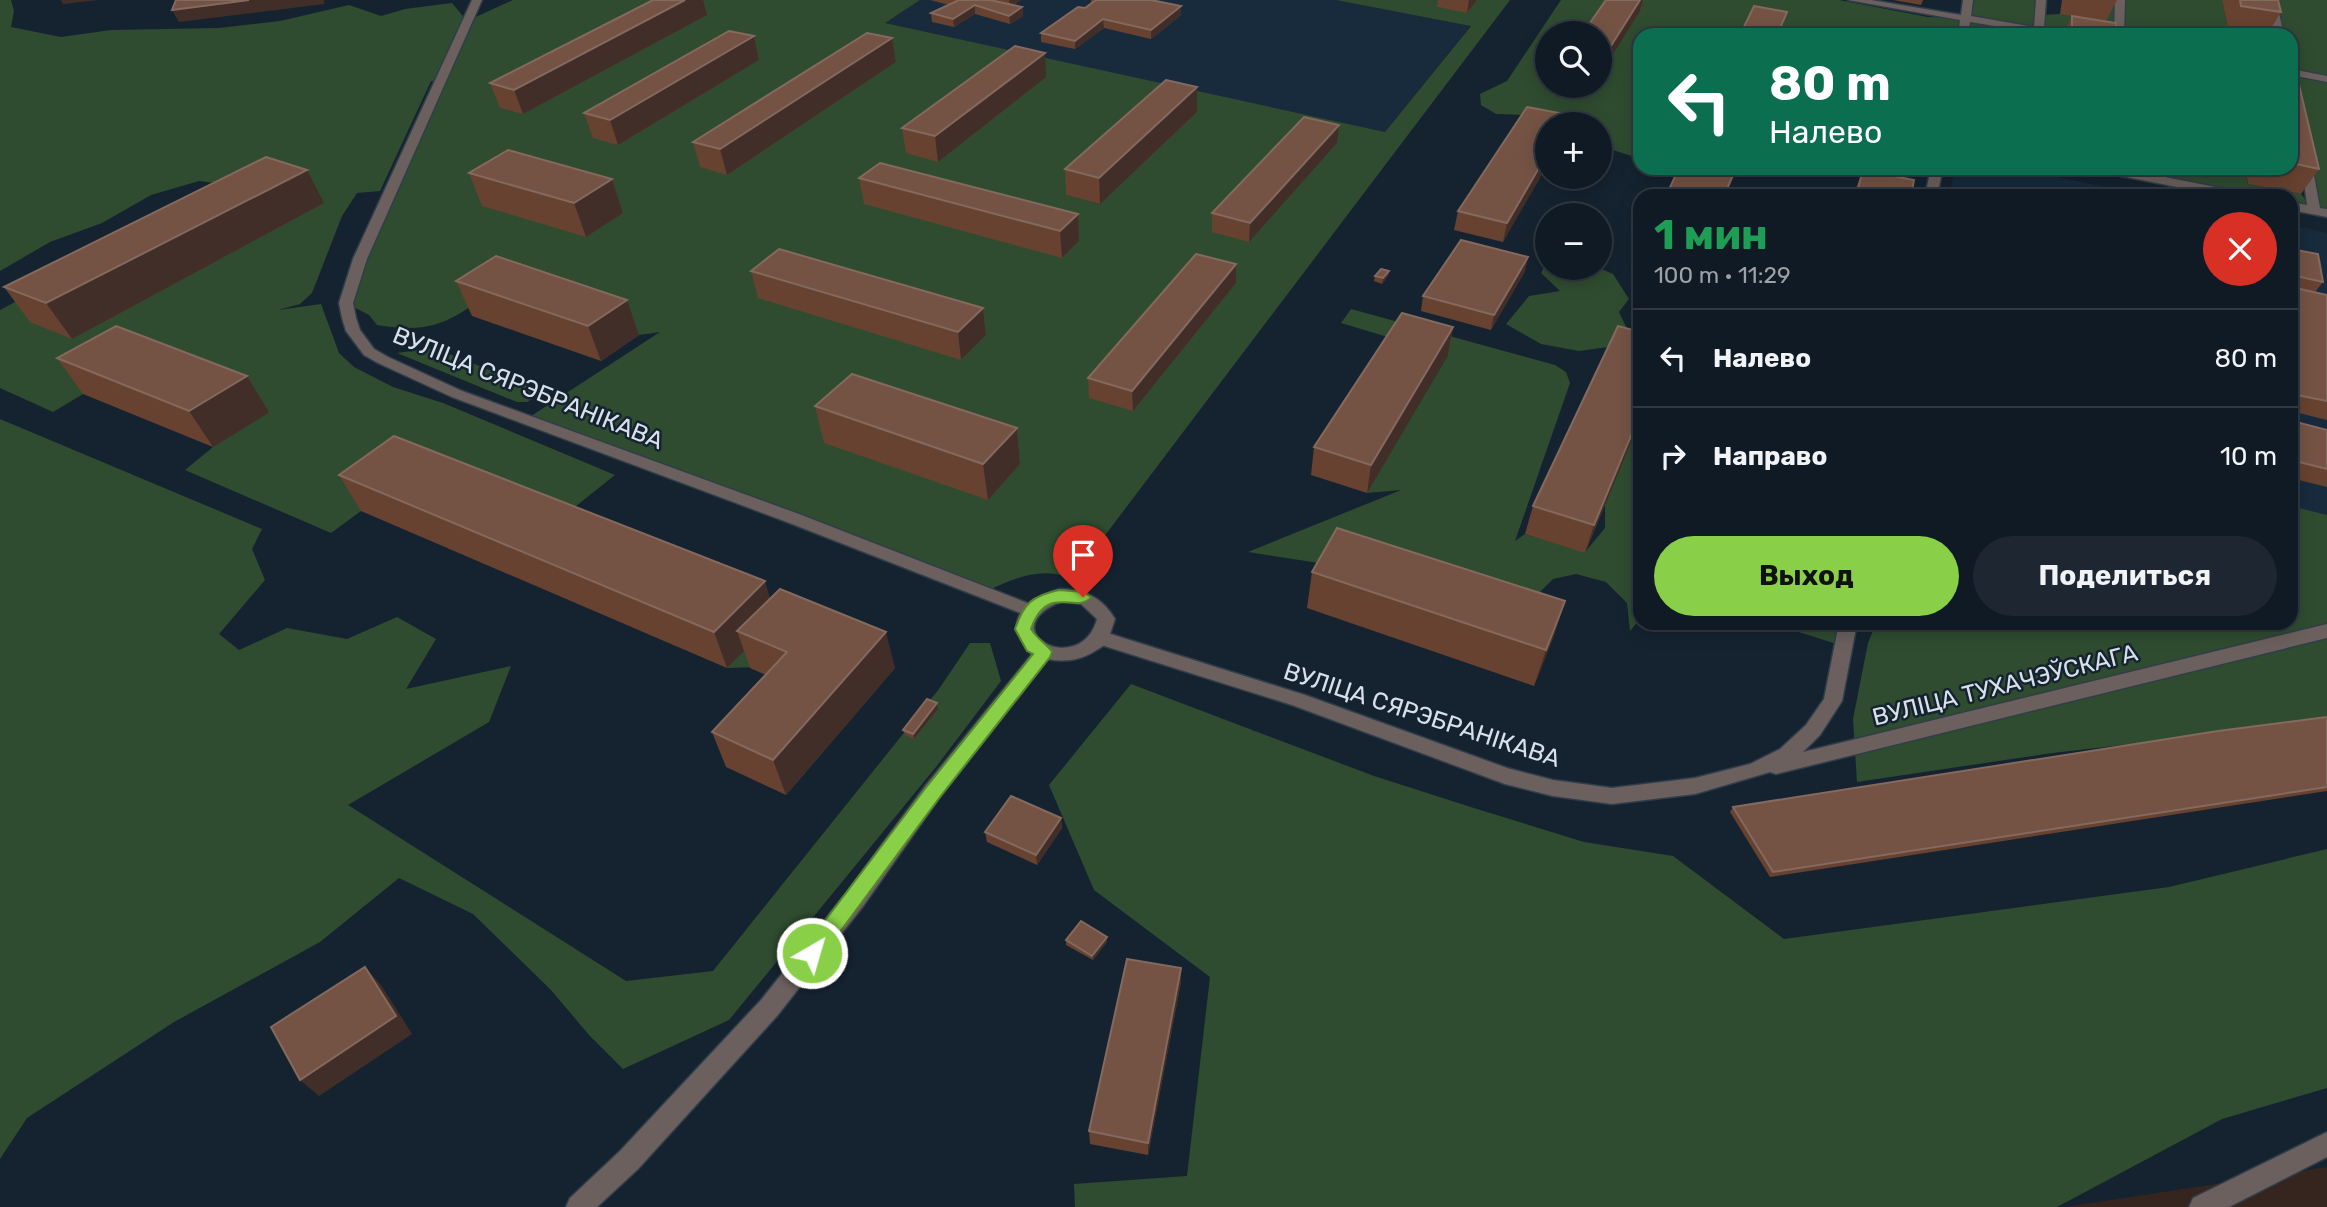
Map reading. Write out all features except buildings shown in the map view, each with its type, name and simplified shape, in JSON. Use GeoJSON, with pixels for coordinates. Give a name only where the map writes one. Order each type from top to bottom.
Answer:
{"type":"FeatureCollection","features":[{"type":"Feature","properties":{"kind":"street","name":"ВУЛІЦА СЯРЭБРАНІКАВА"},"geometry":{"type":"LineString","coordinates":[[477,0],[349,290],[346,303],[353,331],[369,352],[457,394],[793,518],[1029,610]]}},
{"type":"Feature","properties":{"kind":"street"},"geometry":{"type":"LineString","coordinates":[[1855,0],[2026,28]]}},
{"type":"Feature","properties":{"kind":"street"},"geometry":{"type":"LineString","coordinates":[[1963,28],[1968,0]]}},
{"type":"Feature","properties":{"kind":"street"},"geometry":{"type":"LineString","coordinates":[[2039,28],[2041,0]]}},
{"type":"Feature","properties":{"kind":"street"},"geometry":{"type":"LineString","coordinates":[[2119,28],[2120,0]]}},
{"type":"Feature","properties":{"kind":"street"},"geometry":{"type":"LineString","coordinates":[[2271,0],[2277,28]]}},
{"type":"Feature","properties":{"kind":"street"},"geometry":{"type":"LineString","coordinates":[[2298,73],[2327,79]]}},
{"type":"Feature","properties":{"kind":"street"},"geometry":{"type":"LineString","coordinates":[[2298,207],[2321,212],[2301,142]]}},
{"type":"Feature","properties":{"kind":"street"},"geometry":{"type":"LineString","coordinates":[[2148,175],[2210,189]]}},
{"type":"Feature","properties":{"kind":"street"},"geometry":{"type":"LineString","coordinates":[[1059,595],[1083,597],[1094,603],[1106,619],[1101,638],[1083,652],[1070,655],[1044,652],[1033,647],[1023,629],[1029,610],[1048,598],[1059,595]]}},
{"type":"Feature","properties":{"kind":"street","name":"ВУЛІЦА СЯРЭБРАНІКАВА"},"geometry":{"type":"LineString","coordinates":[[1101,638],[1298,700],[1505,776],[1553,788],[1612,796],[1695,786],[1754,771],[1787,755],[1813,730],[1833,701],[1847,630]]}},
{"type":"Feature","properties":{"kind":"street","name":"ВУЛІЦА ТУХАЧЭЎСКАГА"},"geometry":{"type":"LineString","coordinates":[[1695,786],[2327,631]]}},
{"type":"Feature","properties":{"kind":"street"},"geometry":{"type":"LineString","coordinates":[[579,1207],[629,1160],[769,1008],[856,898],[933,791],[1044,652]]}},
{"type":"Feature","properties":{"kind":"street"},"geometry":{"type":"LineString","coordinates":[[2202,1207],[2327,1144]]}},
{"type":"Feature","properties":{"kind":"shaded area"},"geometry":{"type":"Polygon","coordinates":[[[920,0],[1336,0],[1471,25],[1385,132],[884,23],[920,0]]]}},
{"type":"Feature","properties":{"kind":"shaded area"},"geometry":{"type":"Polygon","coordinates":[[[1954,175],[2048,175],[2115,189],[1950,189],[1954,175]]]}},
{"type":"Feature","properties":{"kind":"shaded area"},"geometry":{"type":"Polygon","coordinates":[[[2298,227],[2327,233],[2327,612],[2298,619],[2298,227]]]}},
{"type":"Feature","properties":{"kind":"shaded area"},"geometry":{"type":"Polygon","coordinates":[[[2327,1167],[2327,1207],[2065,1207],[2327,1167]]]}},
{"type":"Feature","properties":{"kind":"green space"},"geometry":{"type":"Polygon","coordinates":[[[0,0],[11,0],[14,11],[11,27],[61,37],[111,30],[219,28],[280,21],[349,5],[381,16],[405,9],[452,3],[467,21],[513,0],[920,0],[885,23],[1385,132],[1471,26],[1336,0],[1444,0],[1438,7],[1466,12],[1477,0],[1510,0],[1072,579],[1049,573],[1027,575],[984,592],[525,420],[660,332],[639,335],[631,325],[506,281],[447,320],[417,328],[377,325],[369,315],[346,303],[439,83],[431,81],[380,191],[357,193],[342,216],[312,293],[300,304],[278,310],[321,304],[339,353],[354,367],[393,387],[443,403],[615,475],[566,514],[817,621],[758,667],[727,668],[776,618],[414,472],[331,533],[185,470],[213,447],[268,413],[83,394],[53,412],[0,388],[0,310],[34,292],[284,191],[199,181],[151,195],[102,223],[50,242],[0,271],[0,0]],[[1046,77],[907,153],[938,161],[1046,77]],[[1196,112],[1067,195],[1100,204],[1196,112]]]}},
{"type":"Feature","properties":{"kind":"green space"},"geometry":{"type":"Polygon","coordinates":[[[1561,0],[1839,0],[1928,17],[1964,18],[1968,0],[2043,0],[2040,15],[2060,14],[2107,0],[2222,0],[2228,28],[1633,28],[1633,156],[1612,150],[1612,112],[1535,112],[1535,118],[1527,115],[1496,114],[1481,105],[1480,94],[1507,81],[1535,39],[1535,98],[1612,98],[1612,55],[1639,11],[1612,23],[1612,21],[1547,21],[1561,0]]]}},
{"type":"Feature","properties":{"kind":"green space"},"geometry":{"type":"Polygon","coordinates":[[[2259,0],[2327,0],[2327,213],[2298,207],[2298,193],[2313,209],[2298,127],[2298,28],[2265,28],[2259,0]]]}},
{"type":"Feature","properties":{"kind":"green space"},"geometry":{"type":"Polygon","coordinates":[[[2137,175],[2246,175],[2248,184],[2274,189],[2206,189],[2137,175]]]}},
{"type":"Feature","properties":{"kind":"green space"},"geometry":{"type":"Polygon","coordinates":[[[1613,274],[1629,299],[1619,312],[1629,333],[1615,346],[1579,351],[1541,344],[1506,324],[1529,296],[1560,291],[1548,280],[1612,280],[1613,274]]]}},
{"type":"Feature","properties":{"kind":"green space"},"geometry":{"type":"Polygon","coordinates":[[[1351,309],[1555,365],[1566,372],[1570,383],[1515,541],[1525,534],[1585,552],[1605,528],[1605,505],[1633,437],[1633,627],[1630,631],[1627,603],[1606,582],[1576,574],[1553,579],[1537,595],[1553,638],[1332,565],[1248,552],[1401,490],[1367,493],[1448,355],[1341,323],[1351,309]]]}},
{"type":"Feature","properties":{"kind":"green space"},"geometry":{"type":"Polygon","coordinates":[[[434,348],[538,389],[539,395],[527,402],[517,402],[397,353],[434,348]]]}},
{"type":"Feature","properties":{"kind":"green space"},"geometry":{"type":"Polygon","coordinates":[[[0,419],[262,529],[252,549],[265,580],[219,634],[239,650],[287,628],[347,639],[397,617],[436,639],[406,689],[511,666],[489,722],[348,805],[626,981],[713,971],[939,689],[970,643],[990,643],[1001,681],[936,767],[729,1020],[623,1069],[589,1035],[551,990],[473,914],[399,878],[320,942],[174,1022],[27,1118],[0,1159],[0,419]]]}},
{"type":"Feature","properties":{"kind":"green space"},"geometry":{"type":"Polygon","coordinates":[[[2298,508],[2327,515],[2327,722],[2052,753],[1857,782],[1853,719],[1868,643],[1873,630],[2298,630],[2298,508]]]}},
{"type":"Feature","properties":{"kind":"green space"},"geometry":{"type":"Polygon","coordinates":[[[1792,630],[1846,630],[1843,646],[1792,630]]]}},
{"type":"Feature","properties":{"kind":"green space"},"geometry":{"type":"Polygon","coordinates":[[[1131,684],[1374,776],[1477,809],[1584,842],[1673,856],[1784,939],[2169,887],[2327,849],[2327,1088],[2222,1119],[2057,1207],[1075,1207],[1074,1184],[1187,1176],[1210,977],[1094,890],[1049,785],[1131,684]]]}},
{"type":"Feature","properties":{"kind":"route"},"geometry":{"type":"LineString","coordinates":[[812,953],[856,898],[933,791],[1044,652],[1033,647],[1026,639],[1024,619],[1029,610],[1037,603],[1059,595],[1083,597]]}}]}
